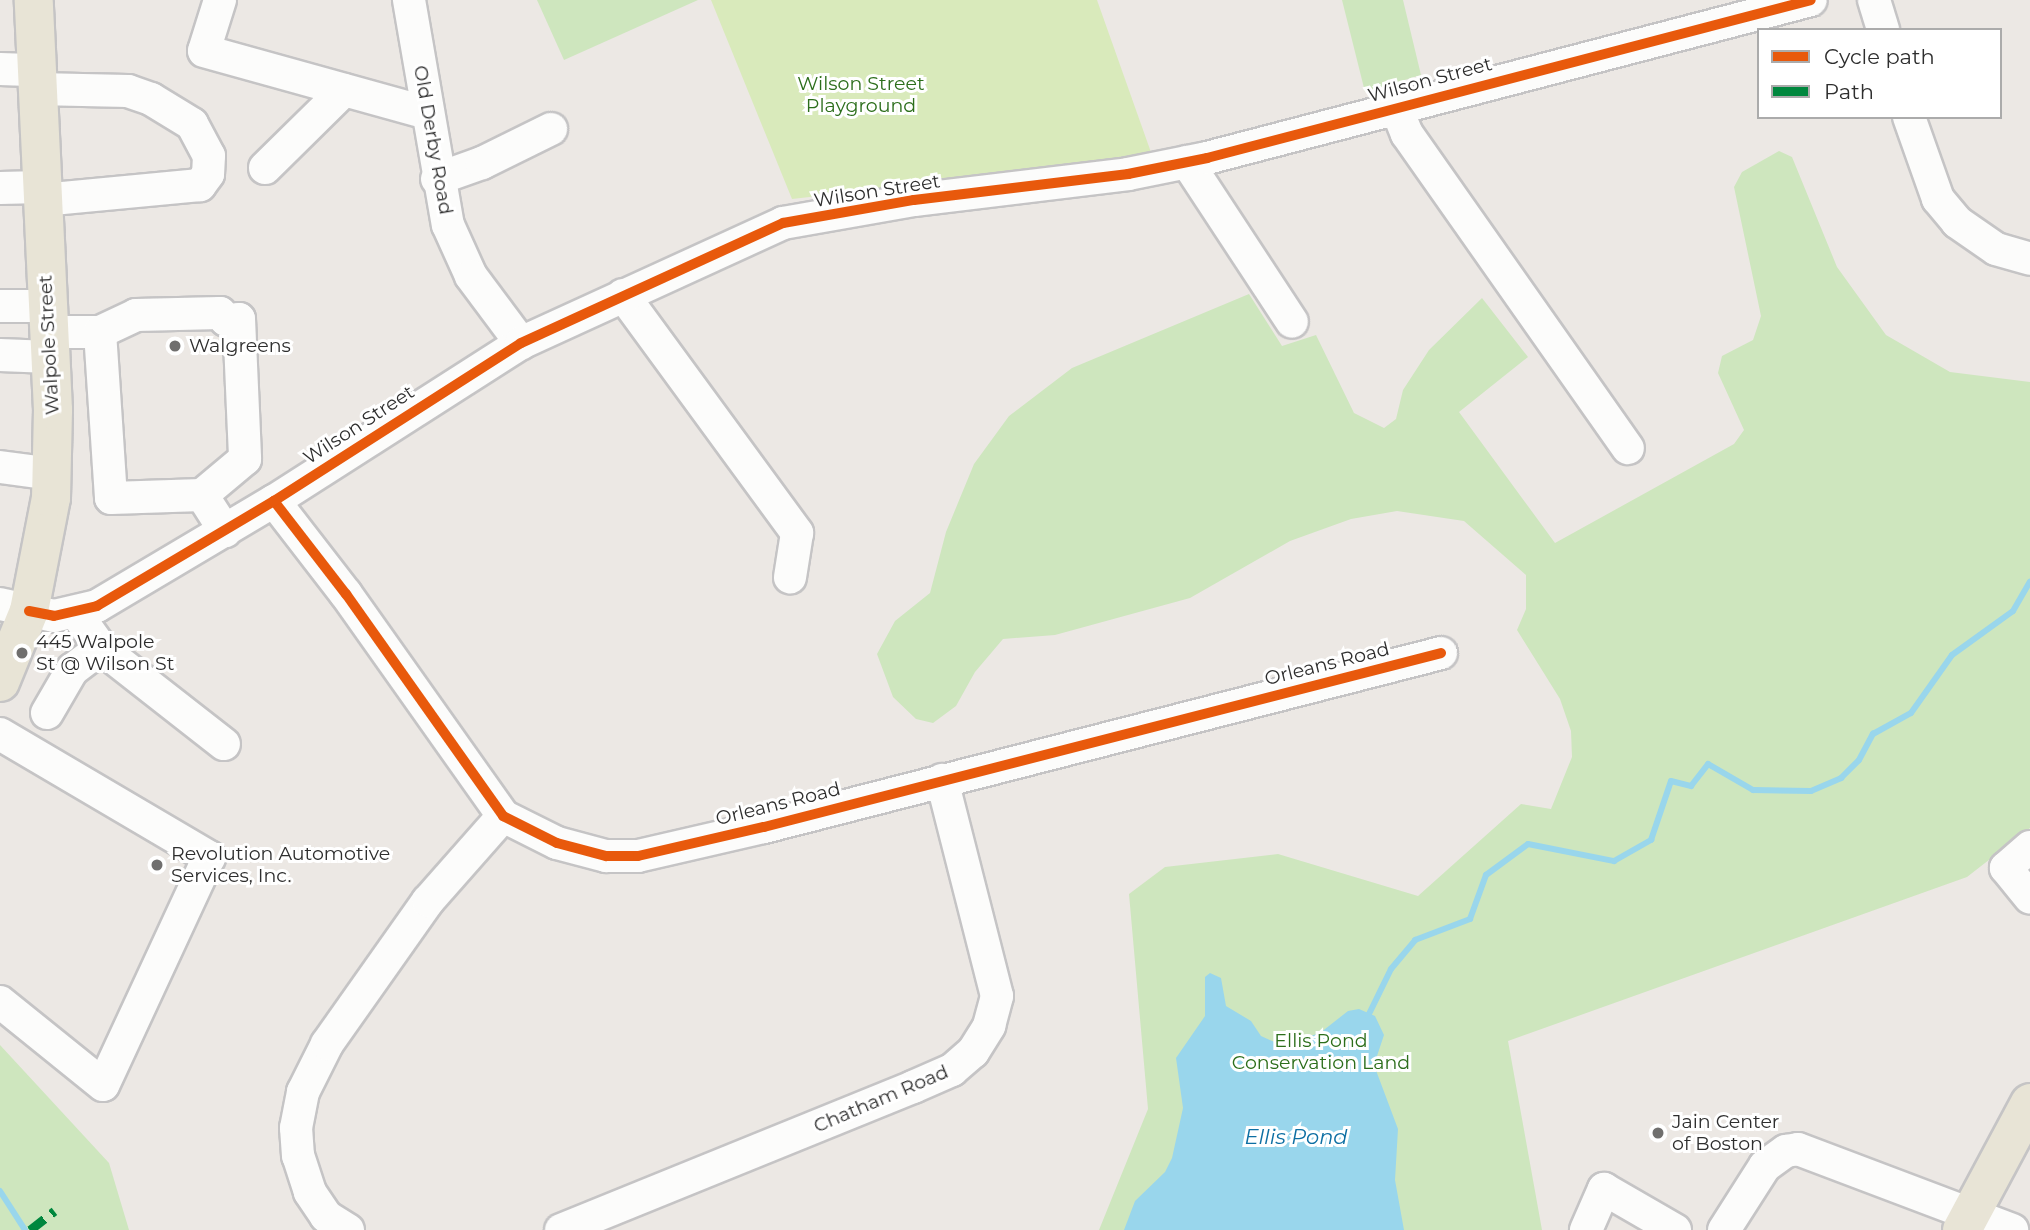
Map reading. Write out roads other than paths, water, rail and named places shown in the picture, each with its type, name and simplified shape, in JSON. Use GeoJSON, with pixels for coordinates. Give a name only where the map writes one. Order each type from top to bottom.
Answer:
{"type":"FeatureCollection","features":[{"type":"Feature","properties":{"kind":"main road","name":"Walpole Street"},"geometry":{"type":"LineString","coordinates":[[0,682],[14,607],[46,533],[52,474],[42,194],[25,76],[34,0]]}},
{"type":"Feature","properties":{"kind":"main road"},"geometry":{"type":"LineString","coordinates":[[1967,1222],[2030,1103]]}},
{"type":"Feature","properties":{"kind":"street"},"geometry":{"type":"LineString","coordinates":[[220,0],[204,51],[428,113]]}},
{"type":"Feature","properties":{"kind":"street","name":"Old Derby Road"},"geometry":{"type":"LineString","coordinates":[[409,0],[437,178],[448,225],[471,276],[522,343]]}},
{"type":"Feature","properties":{"kind":"street","name":"Wilson Street"},"geometry":{"type":"LineString","coordinates":[[14,607],[76,613],[130,588],[274,501],[522,343],[783,223],[1187,162],[1811,0]]}},
{"type":"Feature","properties":{"kind":"street"},"geometry":{"type":"LineString","coordinates":[[1874,0],[1882,28]]}},
{"type":"Feature","properties":{"kind":"street"},"geometry":{"type":"LineString","coordinates":[[0,188],[42,194],[200,185],[208,174],[209,156],[192,124],[151,99],[128,91],[25,76]]}},
{"type":"Feature","properties":{"kind":"street"},"geometry":{"type":"LineString","coordinates":[[265,168],[344,90]]}},
{"type":"Feature","properties":{"kind":"street"},"geometry":{"type":"LineString","coordinates":[[1396,107],[1407,134],[1628,448]]}},
{"type":"Feature","properties":{"kind":"street"},"geometry":{"type":"LineString","coordinates":[[1910,119],[1938,199],[1957,222],[1996,249],[2030,259]]}},
{"type":"Feature","properties":{"kind":"street"},"geometry":{"type":"LineString","coordinates":[[437,178],[482,163],[551,129]]}},
{"type":"Feature","properties":{"kind":"street"},"geometry":{"type":"LineString","coordinates":[[1187,162],[1292,322]]}},
{"type":"Feature","properties":{"kind":"street"},"geometry":{"type":"LineString","coordinates":[[0,290],[48,322]]}},
{"type":"Feature","properties":{"kind":"street"},"geometry":{"type":"LineString","coordinates":[[623,295],[797,533],[790,578]]}},
{"type":"Feature","properties":{"kind":"street"},"geometry":{"type":"LineString","coordinates":[[0,306],[48,322],[111,327],[130,330],[213,328],[226,320],[239,319],[245,459],[202,495],[111,498],[111,327]]}},
{"type":"Feature","properties":{"kind":"street"},"geometry":{"type":"LineString","coordinates":[[111,327],[136,315],[220,313],[226,320]]}},
{"type":"Feature","properties":{"kind":"street"},"geometry":{"type":"LineString","coordinates":[[0,355],[48,322]]}},
{"type":"Feature","properties":{"kind":"street"},"geometry":{"type":"LineString","coordinates":[[0,467],[52,474]]}},
{"type":"Feature","properties":{"kind":"street"},"geometry":{"type":"LineString","coordinates":[[202,495],[225,531]]}},
{"type":"Feature","properties":{"kind":"street","name":"Orleans Road"},"geometry":{"type":"LineString","coordinates":[[274,501],[346,594],[503,816],[557,844],[606,856],[638,856],[1441,653]]}},
{"type":"Feature","properties":{"kind":"street"},"geometry":{"type":"LineString","coordinates":[[76,613],[101,648],[224,744]]}},
{"type":"Feature","properties":{"kind":"street"},"geometry":{"type":"LineString","coordinates":[[47,713],[72,670],[101,648]]}},
{"type":"Feature","properties":{"kind":"street"},"geometry":{"type":"LineString","coordinates":[[0,734],[209,857],[103,1084],[0,1002]]}},
{"type":"Feature","properties":{"kind":"street","name":"Chatham Road"},"geometry":{"type":"LineString","coordinates":[[561,1230],[913,1087],[952,1070],[973,1052],[989,1026],[997,996],[942,780]]}},
{"type":"Feature","properties":{"kind":"street"},"geometry":{"type":"LineString","coordinates":[[348,1230],[326,1216],[310,1192],[298,1156],[296,1128],[303,1092],[327,1044],[428,901],[503,816]]}},
{"type":"Feature","properties":{"kind":"street"},"geometry":{"type":"LineString","coordinates":[[2030,847],[2006,868],[2030,898]]}},
{"type":"Feature","properties":{"kind":"street"},"geometry":{"type":"LineString","coordinates":[[1724,1230],[1765,1166],[1777,1156],[1798,1149],[1967,1222],[2011,1230]]}},
{"type":"Feature","properties":{"kind":"street"},"geometry":{"type":"LineString","coordinates":[[1586,1230],[1604,1189],[1675,1230]]}},
{"type":"Feature","properties":{"kind":"water","name":"Ellis Pond"},"geometry":{"type":"Polygon","coordinates":[[[1210,973],[1221,978],[1226,1006],[1251,1021],[1261,1036],[1281,1045],[1320,1033],[1348,1011],[1359,1009],[1375,1016],[1384,1035],[1374,1065],[1398,1129],[1395,1180],[1404,1230],[1124,1230],[1135,1201],[1165,1172],[1172,1158],[1183,1108],[1176,1058],[1205,1016],[1205,977],[1210,973]]]}},
{"type":"Feature","properties":{"kind":"waterway"},"geometry":{"type":"LineString","coordinates":[[1368,1016],[1391,969],[1415,940],[1470,919],[1486,875],[1528,844],[1614,861],[1651,840],[1671,781],[1691,786],[1708,764],[1753,790],[1811,791],[1841,778],[1859,760],[1873,734],[1911,713],[1952,655],[2013,611],[2030,582]]}},
{"type":"Feature","properties":{"kind":"waterway"},"geometry":{"type":"LineString","coordinates":[[0,1191],[25,1230]]}},
{"type":"Feature","properties":{"kind":"place","name":"Walgreens"},"geometry":{"type":"Point","coordinates":[175,346]}},
{"type":"Feature","properties":{"kind":"place","name":"445 Walpole St @ Wilson St"},"geometry":{"type":"Point","coordinates":[22,653]}},
{"type":"Feature","properties":{"kind":"place","name":"Revolution Automotive Services, Inc."},"geometry":{"type":"Point","coordinates":[157,865]}},
{"type":"Feature","properties":{"kind":"place","name":"Jain Center of Boston"},"geometry":{"type":"Point","coordinates":[1658,1133]}},
{"type":"Feature","properties":{"kind":"park label","name":"Wilson Street Playground"},"geometry":{"type":"Point","coordinates":[861,95]}},
{"type":"Feature","properties":{"kind":"park label","name":"Ellis Pond Conservation Land"},"geometry":{"type":"Point","coordinates":[1321,1052]}}]}
